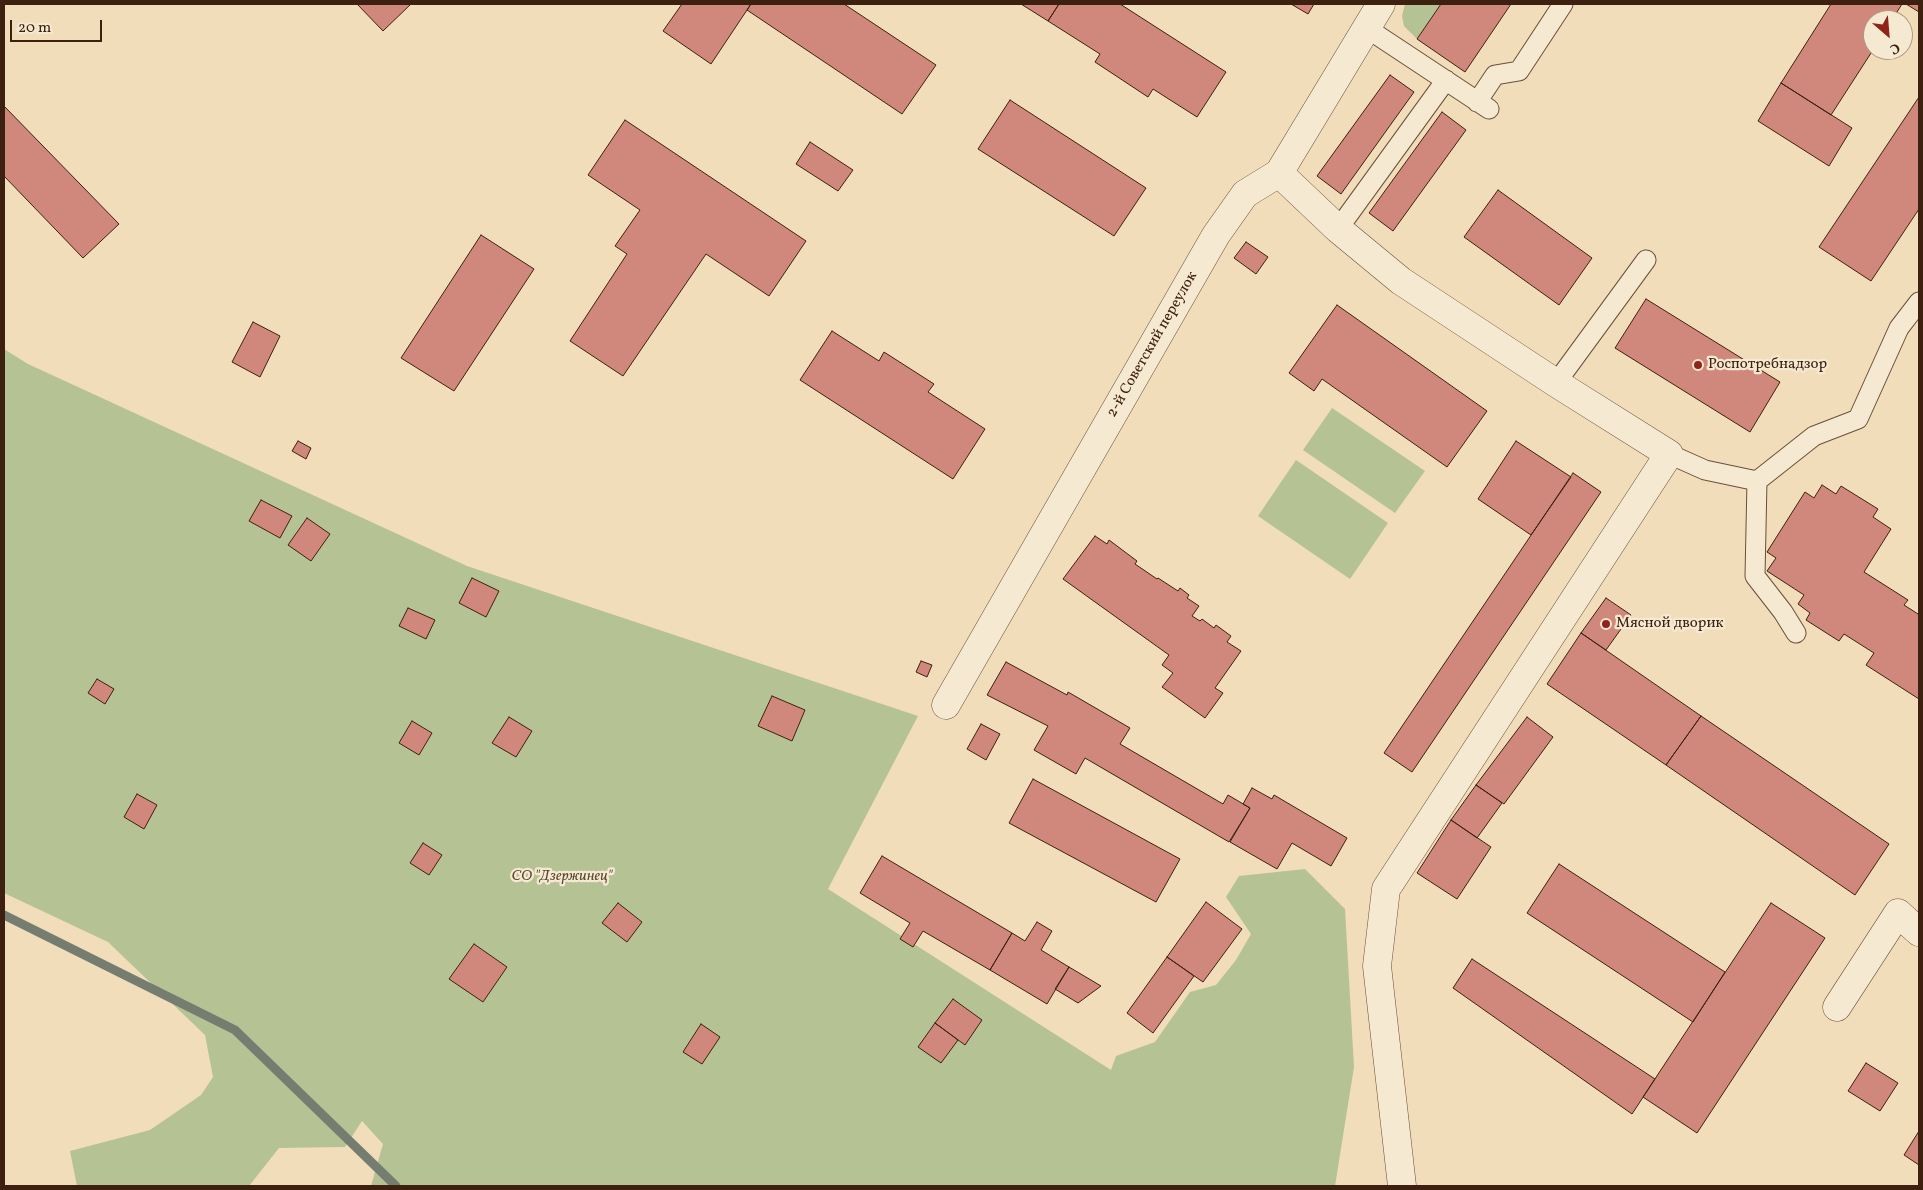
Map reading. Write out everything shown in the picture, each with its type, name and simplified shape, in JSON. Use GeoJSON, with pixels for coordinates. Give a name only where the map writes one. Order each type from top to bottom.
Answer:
{"type":"FeatureCollection","features":[{"type":"Feature","properties":{"kind":"street","name":"2-й Советский переулок"},"geometry":{"type":"LineString","coordinates":[[946,705],[1216,235],[1245,194],[1279,173],[1368,29],[1381,4]]}},
{"type":"Feature","properties":{"kind":"street"},"geometry":{"type":"LineString","coordinates":[[1279,173],[1338,229],[1401,281],[1556,383],[1669,454],[1386,889],[1377,966],[1402,1186]]}},
{"type":"Feature","properties":{"kind":"street"},"geometry":{"type":"LineString","coordinates":[[1837,1007],[1898,913],[1919,932]]}},
{"type":"Feature","properties":{"kind":"lane"},"geometry":{"type":"LineString","coordinates":[[1368,29],[1483,105],[1495,75],[1519,71],[1563,4]]}},
{"type":"Feature","properties":{"kind":"lane"},"geometry":{"type":"LineString","coordinates":[[1338,229],[1446,80]]}},
{"type":"Feature","properties":{"kind":"lane"},"geometry":{"type":"LineString","coordinates":[[1556,383],[1646,260]]}},
{"type":"Feature","properties":{"kind":"lane"},"geometry":{"type":"LineString","coordinates":[[1757,481],[1814,436],[1858,419],[1899,328],[1919,302]]}},
{"type":"Feature","properties":{"kind":"lane"},"geometry":{"type":"LineString","coordinates":[[1669,454],[1705,470],[1757,481]]}},
{"type":"Feature","properties":{"kind":"lane"},"geometry":{"type":"LineString","coordinates":[[1757,481],[1755,576],[1783,612],[1796,633]]}},
{"type":"Feature","properties":{"kind":"green space"},"geometry":{"type":"Polygon","coordinates":[[[1405,4],[1441,4],[1417,39],[1404,26],[1402,16],[1405,4]]]}},
{"type":"Feature","properties":{"kind":"green space","name":"СО \"Дзержинец\""},"geometry":{"type":"Polygon","coordinates":[[[4,349],[28,364],[467,566],[918,716],[828,889],[1111,1070],[1116,1056],[1155,1042],[1190,992],[1216,985],[1236,960],[1251,934],[1226,897],[1239,876],[1305,869],[1345,909],[1354,1067],[1335,1186],[371,1186],[383,1144],[362,1121],[345,1147],[279,1148],[249,1186],[77,1186],[70,1151],[150,1130],[201,1095],[213,1077],[205,1035],[108,942],[4,893],[4,349]]]}},
{"type":"Feature","properties":{"kind":"green space"},"geometry":{"type":"Polygon","coordinates":[[[1332,408],[1425,471],[1395,513],[1303,450],[1332,408]]]}},
{"type":"Feature","properties":{"kind":"green space"},"geometry":{"type":"Polygon","coordinates":[[[1296,460],[1388,523],[1350,579],[1258,516],[1296,460]]]}},
{"type":"Feature","properties":{"kind":"building"},"geometry":{"type":"Polygon","coordinates":[[[357,4],[411,4],[383,31],[357,4]]]}},
{"type":"Feature","properties":{"kind":"building"},"geometry":{"type":"Polygon","coordinates":[[[682,4],[751,4],[711,64],[663,31],[682,4]]]}},
{"type":"Feature","properties":{"kind":"building"},"geometry":{"type":"Polygon","coordinates":[[[751,4],[844,4],[936,65],[902,114],[747,10],[751,4]]]}},
{"type":"Feature","properties":{"kind":"building"},"geometry":{"type":"Polygon","coordinates":[[[1021,4],[1059,4],[1048,21],[1021,4]]]}},
{"type":"Feature","properties":{"kind":"building"},"geometry":{"type":"Polygon","coordinates":[[[1059,4],[1120,4],[1226,72],[1197,117],[1153,89],[1148,97],[1095,62],[1100,54],[1048,21],[1059,4]]]}},
{"type":"Feature","properties":{"kind":"building"},"geometry":{"type":"Polygon","coordinates":[[[1291,4],[1314,4],[1308,14],[1291,4]]]}},
{"type":"Feature","properties":{"kind":"building"},"geometry":{"type":"Polygon","coordinates":[[[1441,4],[1511,4],[1465,72],[1417,39],[1441,4]]]}},
{"type":"Feature","properties":{"kind":"building"},"geometry":{"type":"Polygon","coordinates":[[[1831,4],[1902,4],[1898,10],[1863,10],[1863,60],[1867,60],[1831,115],[1781,83],[1831,4]]]}},
{"type":"Feature","properties":{"kind":"building"},"geometry":{"type":"Polygon","coordinates":[[[1906,4],[1919,4],[1919,12],[1906,4]]]}},
{"type":"Feature","properties":{"kind":"building"},"geometry":{"type":"Polygon","coordinates":[[[1390,75],[1414,92],[1341,194],[1317,176],[1390,75]]]}},
{"type":"Feature","properties":{"kind":"building"},"geometry":{"type":"Polygon","coordinates":[[[1781,83],[1852,128],[1829,166],[1758,121],[1781,83]]]}},
{"type":"Feature","properties":{"kind":"building"},"geometry":{"type":"Polygon","coordinates":[[[1919,97],[1919,209],[1871,281],[1819,247],[1919,97]]]}},
{"type":"Feature","properties":{"kind":"building"},"geometry":{"type":"Polygon","coordinates":[[[1010,100],[1146,188],[1114,236],[978,149],[1010,100]]]}},
{"type":"Feature","properties":{"kind":"building"},"geometry":{"type":"Polygon","coordinates":[[[4,106],[119,224],[83,258],[4,176],[4,106]]]}},
{"type":"Feature","properties":{"kind":"building"},"geometry":{"type":"Polygon","coordinates":[[[1442,112],[1466,130],[1393,231],[1369,213],[1442,112]]]}},
{"type":"Feature","properties":{"kind":"building"},"geometry":{"type":"Polygon","coordinates":[[[625,120],[806,241],[769,296],[706,254],[623,376],[570,341],[627,254],[615,246],[640,210],[588,175],[625,120]]]}},
{"type":"Feature","properties":{"kind":"building"},"geometry":{"type":"Polygon","coordinates":[[[810,142],[853,170],[838,191],[796,164],[810,142]]]}},
{"type":"Feature","properties":{"kind":"building"},"geometry":{"type":"Polygon","coordinates":[[[1498,190],[1592,258],[1559,305],[1464,237],[1498,190]]]}},
{"type":"Feature","properties":{"kind":"building"},"geometry":{"type":"Polygon","coordinates":[[[481,235],[534,269],[454,391],[401,358],[481,235]]]}},
{"type":"Feature","properties":{"kind":"building"},"geometry":{"type":"Polygon","coordinates":[[[1246,242],[1268,257],[1256,274],[1234,258],[1246,242]]]}},
{"type":"Feature","properties":{"kind":"building","name":"Роспотребнадзор"},"geometry":{"type":"Polygon","coordinates":[[[1646,299],[1780,382],[1750,432],[1615,348],[1646,299]]]}},
{"type":"Feature","properties":{"kind":"building"},"geometry":{"type":"Polygon","coordinates":[[[1337,305],[1487,411],[1447,467],[1322,379],[1314,391],[1289,373],[1337,305]]]}},
{"type":"Feature","properties":{"kind":"building"},"geometry":{"type":"Polygon","coordinates":[[[253,322],[280,336],[260,377],[232,362],[253,322]]]}},
{"type":"Feature","properties":{"kind":"building"},"geometry":{"type":"Polygon","coordinates":[[[832,331],[879,361],[884,352],[934,384],[928,392],[985,429],[953,479],[800,380],[832,331]]]}},
{"type":"Feature","properties":{"kind":"building"},"geometry":{"type":"Polygon","coordinates":[[[298,441],[311,448],[306,459],[292,451],[298,441]]]}},
{"type":"Feature","properties":{"kind":"building"},"geometry":{"type":"Polygon","coordinates":[[[1516,441],[1571,477],[1531,535],[1478,499],[1516,441]]]}},
{"type":"Feature","properties":{"kind":"building"},"geometry":{"type":"Polygon","coordinates":[[[1573,473],[1601,492],[1412,772],[1384,753],[1573,473]]]}},
{"type":"Feature","properties":{"kind":"building"},"geometry":{"type":"Polygon","coordinates":[[[1822,485],[1836,494],[1841,486],[1878,509],[1873,517],[1891,529],[1864,572],[1908,600],[1904,605],[1918,614],[1919,612],[1919,699],[1866,665],[1874,653],[1844,634],[1839,641],[1806,620],[1810,613],[1798,604],[1804,595],[1767,571],[1776,558],[1767,552],[1805,492],[1814,498],[1822,485]]]}},
{"type":"Feature","properties":{"kind":"building"},"geometry":{"type":"Polygon","coordinates":[[[261,500],[292,516],[280,538],[249,521],[261,500]]]}},
{"type":"Feature","properties":{"kind":"building"},"geometry":{"type":"Polygon","coordinates":[[[307,518],[330,534],[311,561],[288,545],[307,518]]]}},
{"type":"Feature","properties":{"kind":"building"},"geometry":{"type":"Polygon","coordinates":[[[1095,536],[1107,544],[1109,540],[1137,561],[1135,564],[1157,579],[1178,591],[1180,588],[1189,595],[1187,598],[1199,606],[1192,616],[1200,621],[1202,619],[1214,628],[1216,625],[1231,636],[1227,642],[1241,651],[1215,688],[1223,693],[1205,718],[1162,687],[1173,673],[1162,665],[1169,655],[1063,579],[1095,536]]]}},
{"type":"Feature","properties":{"kind":"building"},"geometry":{"type":"Polygon","coordinates":[[[472,578],[499,591],[486,617],[459,603],[472,578]]]}},
{"type":"Feature","properties":{"kind":"building","name":"Мясной дворик"},"geometry":{"type":"Polygon","coordinates":[[[1606,598],[1631,615],[1606,650],[1581,633],[1606,598]]]}},
{"type":"Feature","properties":{"kind":"building"},"geometry":{"type":"Polygon","coordinates":[[[408,608],[435,620],[426,639],[399,626],[408,608]]]}},
{"type":"Feature","properties":{"kind":"building"},"geometry":{"type":"Polygon","coordinates":[[[1581,633],[1701,716],[1666,765],[1547,684],[1581,633]]]}},
{"type":"Feature","properties":{"kind":"building"},"geometry":{"type":"Polygon","coordinates":[[[921,661],[932,665],[927,677],[916,672],[921,661]]]}},
{"type":"Feature","properties":{"kind":"building"},"geometry":{"type":"Polygon","coordinates":[[[1006,662],[1067,695],[1068,692],[1130,728],[1120,744],[1223,804],[1228,795],[1250,808],[1229,842],[1085,758],[1076,774],[1034,750],[1048,726],[987,695],[1006,662]]]}},
{"type":"Feature","properties":{"kind":"building"},"geometry":{"type":"Polygon","coordinates":[[[97,679],[114,689],[105,704],[88,693],[97,679]]]}},
{"type":"Feature","properties":{"kind":"building"},"geometry":{"type":"Polygon","coordinates":[[[772,696],[805,710],[792,741],[758,726],[772,696]]]}},
{"type":"Feature","properties":{"kind":"building"},"geometry":{"type":"Polygon","coordinates":[[[1701,716],[1889,844],[1855,895],[1666,765],[1701,716]]]}},
{"type":"Feature","properties":{"kind":"building"},"geometry":{"type":"Polygon","coordinates":[[[509,717],[532,731],[516,757],[492,743],[509,717]]]}},
{"type":"Feature","properties":{"kind":"building"},"geometry":{"type":"Polygon","coordinates":[[[1527,717],[1553,737],[1504,804],[1476,785],[1527,717]]]}},
{"type":"Feature","properties":{"kind":"building"},"geometry":{"type":"Polygon","coordinates":[[[412,721],[432,733],[419,755],[399,743],[412,721]]]}},
{"type":"Feature","properties":{"kind":"building"},"geometry":{"type":"Polygon","coordinates":[[[981,724],[1000,734],[986,760],[967,749],[981,724]]]}},
{"type":"Feature","properties":{"kind":"building"},"geometry":{"type":"Polygon","coordinates":[[[1033,779],[1180,859],[1156,902],[1009,823],[1033,779]]]}},
{"type":"Feature","properties":{"kind":"building"},"geometry":{"type":"Polygon","coordinates":[[[1476,785],[1502,803],[1477,838],[1451,820],[1476,785]]]}},
{"type":"Feature","properties":{"kind":"building"},"geometry":{"type":"Polygon","coordinates":[[[1252,788],[1272,799],[1274,795],[1347,838],[1331,866],[1292,843],[1277,869],[1230,842],[1250,808],[1243,804],[1252,788]]]}},
{"type":"Feature","properties":{"kind":"building"},"geometry":{"type":"Polygon","coordinates":[[[137,794],[157,805],[144,829],[124,817],[137,794]]]}},
{"type":"Feature","properties":{"kind":"building"},"geometry":{"type":"Polygon","coordinates":[[[1451,820],[1491,847],[1457,899],[1417,873],[1451,820]]]}},
{"type":"Feature","properties":{"kind":"building"},"geometry":{"type":"Polygon","coordinates":[[[423,843],[442,855],[429,875],[410,863],[423,843]]]}},
{"type":"Feature","properties":{"kind":"building"},"geometry":{"type":"Polygon","coordinates":[[[882,856],[1012,933],[990,970],[923,931],[913,947],[900,939],[910,923],[860,893],[882,856]]]}},
{"type":"Feature","properties":{"kind":"building"},"geometry":{"type":"Polygon","coordinates":[[[1559,864],[1725,972],[1693,1022],[1527,913],[1559,864]]]}},
{"type":"Feature","properties":{"kind":"building"},"geometry":{"type":"Polygon","coordinates":[[[1206,902],[1242,929],[1203,982],[1167,957],[1206,902]]]}},
{"type":"Feature","properties":{"kind":"building"},"geometry":{"type":"Polygon","coordinates":[[[618,903],[642,922],[627,942],[602,923],[618,903]]]}},
{"type":"Feature","properties":{"kind":"building"},"geometry":{"type":"Polygon","coordinates":[[[1771,903],[1825,938],[1697,1133],[1643,1097],[1771,903]]]}},
{"type":"Feature","properties":{"kind":"building"},"geometry":{"type":"Polygon","coordinates":[[[1037,922],[1052,931],[1041,950],[1069,967],[1047,1004],[990,970],[1012,933],[1025,941],[1037,922]]]}},
{"type":"Feature","properties":{"kind":"building"},"geometry":{"type":"Polygon","coordinates":[[[474,944],[507,967],[483,1002],[449,979],[474,944]]]}},
{"type":"Feature","properties":{"kind":"building"},"geometry":{"type":"Polygon","coordinates":[[[1167,957],[1194,976],[1153,1033],[1127,1013],[1167,957]]]}},
{"type":"Feature","properties":{"kind":"building"},"geometry":{"type":"Polygon","coordinates":[[[1472,959],[1655,1079],[1632,1114],[1453,988],[1472,959]]]}},
{"type":"Feature","properties":{"kind":"building"},"geometry":{"type":"Polygon","coordinates":[[[1069,967],[1101,986],[1078,1003],[1055,989],[1069,967]]]}},
{"type":"Feature","properties":{"kind":"building"},"geometry":{"type":"Polygon","coordinates":[[[953,999],[982,1020],[965,1045],[935,1023],[953,999]]]}},
{"type":"Feature","properties":{"kind":"building"},"geometry":{"type":"Polygon","coordinates":[[[935,1023],[958,1040],[941,1063],[918,1047],[935,1023]]]}},
{"type":"Feature","properties":{"kind":"building"},"geometry":{"type":"Polygon","coordinates":[[[701,1024],[720,1037],[702,1064],[683,1052],[701,1024]]]}},
{"type":"Feature","properties":{"kind":"building"},"geometry":{"type":"Polygon","coordinates":[[[1866,1063],[1898,1083],[1880,1111],[1848,1091],[1866,1063]]]}},
{"type":"Feature","properties":{"kind":"building"},"geometry":{"type":"Polygon","coordinates":[[[1919,1131],[1919,1165],[1904,1155],[1919,1131]]]}},
{"type":"Feature","properties":{"kind":"waterway"},"geometry":{"type":"LineString","coordinates":[[4,915],[235,1030],[396,1186]]}},
{"type":"Feature","properties":{"kind":"place","name":"Роспотребнадзор"},"geometry":{"type":"Point","coordinates":[1698,365]}},
{"type":"Feature","properties":{"kind":"place","name":"Мясной дворик"},"geometry":{"type":"Point","coordinates":[1606,624]}}]}
